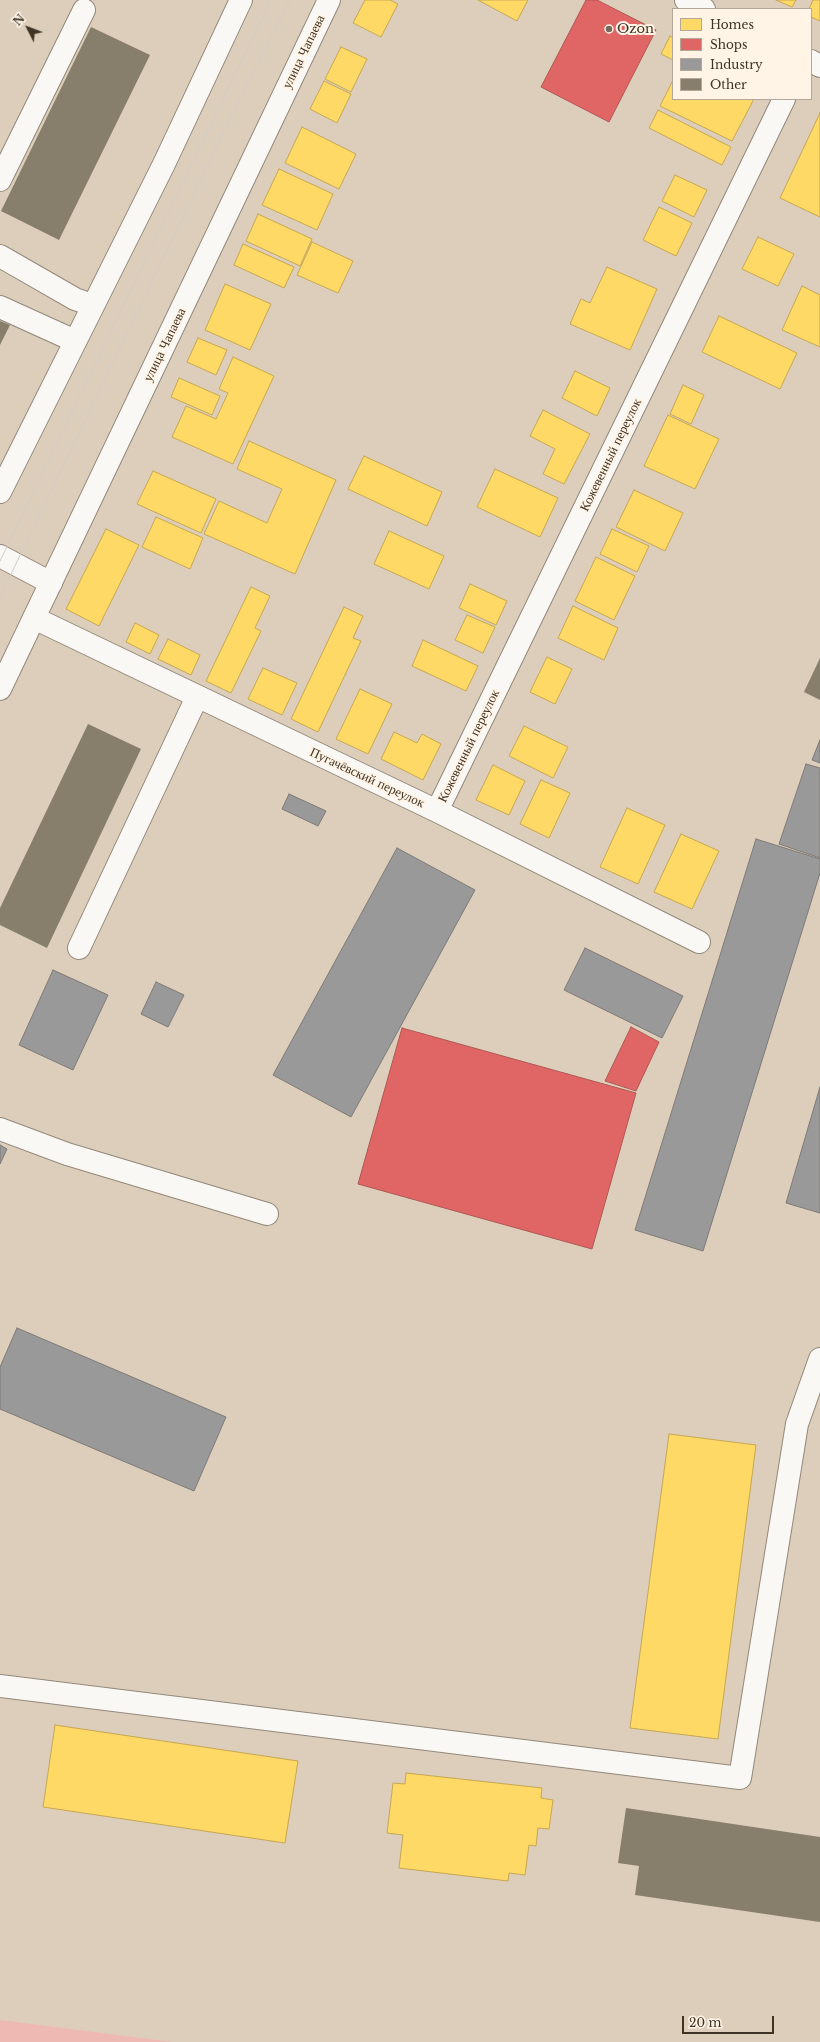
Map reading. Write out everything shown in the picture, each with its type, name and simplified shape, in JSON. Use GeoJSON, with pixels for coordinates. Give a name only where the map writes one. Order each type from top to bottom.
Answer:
{"type":"FeatureCollection","features":[{"type":"Feature","properties":{"kind":"street"},"geometry":{"type":"LineString","coordinates":[[0,492],[92,305],[164,164],[241,0]]}},
{"type":"Feature","properties":{"kind":"street","name":"улица Чапаева"},"geometry":{"type":"LineString","coordinates":[[0,689],[329,0]]}},
{"type":"Feature","properties":{"kind":"street"},"geometry":{"type":"LineString","coordinates":[[686,0],[702,8]]}},
{"type":"Feature","properties":{"kind":"street"},"geometry":{"type":"LineString","coordinates":[[0,180],[84,10]]}},
{"type":"Feature","properties":{"kind":"street","name":"Кожевенный переулок"},"geometry":{"type":"LineString","coordinates":[[437,811],[784,100]]}},
{"type":"Feature","properties":{"kind":"street"},"geometry":{"type":"LineString","coordinates":[[0,256],[75,299],[92,305]]}},
{"type":"Feature","properties":{"kind":"street"},"geometry":{"type":"LineString","coordinates":[[0,308],[75,341]]}},
{"type":"Feature","properties":{"kind":"street"},"geometry":{"type":"LineString","coordinates":[[0,556],[51,583]]}},
{"type":"Feature","properties":{"kind":"street","name":"Пугачёвский переулок"},"geometry":{"type":"LineString","coordinates":[[34,618],[437,811],[698,942]]}},
{"type":"Feature","properties":{"kind":"street"},"geometry":{"type":"LineString","coordinates":[[79,948],[197,697]]}},
{"type":"Feature","properties":{"kind":"street"},"geometry":{"type":"LineString","coordinates":[[0,1129],[67,1154],[267,1214]]}},
{"type":"Feature","properties":{"kind":"street"},"geometry":{"type":"LineString","coordinates":[[0,1686],[740,1778],[797,1424],[820,1359]]}},
{"type":"Feature","properties":{"kind":"shaded area"},"geometry":{"type":"Polygon","coordinates":[[[0,2020],[173,2042],[0,2042],[0,2020]]]}},
{"type":"Feature","properties":{"kind":"building: Homes"},"geometry":{"type":"Polygon","coordinates":[[[365,0],[390,0],[398,4],[381,37],[353,23],[365,0]]]}},
{"type":"Feature","properties":{"kind":"building: Homes"},"geometry":{"type":"Polygon","coordinates":[[[478,0],[528,0],[517,21],[478,0]]]}},
{"type":"Feature","properties":{"kind":"building: Homes"},"geometry":{"type":"Polygon","coordinates":[[[776,0],[796,0],[792,7],[776,0]]]}},
{"type":"Feature","properties":{"kind":"building: Homes"},"geometry":{"type":"Polygon","coordinates":[[[813,0],[820,0],[820,21],[812,17],[812,8],[809,8],[813,0]]]}},
{"type":"Feature","properties":{"kind":"building: Homes"},"geometry":{"type":"Polygon","coordinates":[[[670,36],[672,37],[672,60],[661,54],[670,36]]]}},
{"type":"Feature","properties":{"kind":"building: Homes"},"geometry":{"type":"Polygon","coordinates":[[[341,47],[367,59],[351,92],[325,79],[341,47]]]}},
{"type":"Feature","properties":{"kind":"building: Homes"},"geometry":{"type":"Polygon","coordinates":[[[324,81],[351,94],[337,123],[310,109],[324,81]]]}},
{"type":"Feature","properties":{"kind":"building: Homes"},"geometry":{"type":"Polygon","coordinates":[[[672,82],[672,100],[753,100],[732,141],[660,106],[672,82]]]}},
{"type":"Feature","properties":{"kind":"building: Homes"},"geometry":{"type":"Polygon","coordinates":[[[658,110],[731,147],[722,165],[649,128],[658,110]]]}},
{"type":"Feature","properties":{"kind":"building: Homes"},"geometry":{"type":"Polygon","coordinates":[[[820,113],[820,217],[780,198],[820,113]]]}},
{"type":"Feature","properties":{"kind":"building: Homes"},"geometry":{"type":"Polygon","coordinates":[[[302,127],[356,154],[339,189],[285,163],[302,127]]]}},
{"type":"Feature","properties":{"kind":"building: Homes"},"geometry":{"type":"Polygon","coordinates":[[[279,169],[333,194],[317,230],[262,205],[279,169]]]}},
{"type":"Feature","properties":{"kind":"building: Homes"},"geometry":{"type":"Polygon","coordinates":[[[675,175],[707,190],[694,217],[662,201],[675,175]]]}},
{"type":"Feature","properties":{"kind":"building: Homes"},"geometry":{"type":"Polygon","coordinates":[[[659,207],[692,223],[676,256],[643,240],[659,207]]]}},
{"type":"Feature","properties":{"kind":"building: Homes"},"geometry":{"type":"Polygon","coordinates":[[[258,214],[312,239],[300,266],[246,241],[258,214]]]}},
{"type":"Feature","properties":{"kind":"building: Homes"},"geometry":{"type":"Polygon","coordinates":[[[758,237],[794,254],[778,286],[742,269],[758,237]]]}},
{"type":"Feature","properties":{"kind":"building: Homes"},"geometry":{"type":"Polygon","coordinates":[[[312,242],[353,261],[338,293],[297,275],[312,242]]]}},
{"type":"Feature","properties":{"kind":"building: Homes"},"geometry":{"type":"Polygon","coordinates":[[[243,244],[294,267],[284,288],[234,265],[243,244]]]}},
{"type":"Feature","properties":{"kind":"building: Homes"},"geometry":{"type":"Polygon","coordinates":[[[607,267],[657,289],[630,350],[570,324],[581,299],[590,303],[607,267]]]}},
{"type":"Feature","properties":{"kind":"building: Homes"},"geometry":{"type":"Polygon","coordinates":[[[225,284],[271,304],[250,350],[205,330],[225,284]]]}},
{"type":"Feature","properties":{"kind":"building: Homes"},"geometry":{"type":"Polygon","coordinates":[[[802,286],[820,295],[820,347],[782,330],[802,286]]]}},
{"type":"Feature","properties":{"kind":"building: Homes"},"geometry":{"type":"Polygon","coordinates":[[[719,316],[797,353],[780,389],[702,352],[719,316]]]}},
{"type":"Feature","properties":{"kind":"building: Homes"},"geometry":{"type":"Polygon","coordinates":[[[198,338],[227,350],[216,375],[187,362],[198,338]]]}},
{"type":"Feature","properties":{"kind":"building: Homes"},"geometry":{"type":"Polygon","coordinates":[[[233,357],[274,376],[233,464],[172,437],[186,406],[216,419],[228,393],[219,389],[233,357]]]}},
{"type":"Feature","properties":{"kind":"building: Homes"},"geometry":{"type":"Polygon","coordinates":[[[575,371],[610,388],[597,416],[562,398],[575,371]]]}},
{"type":"Feature","properties":{"kind":"building: Homes"},"geometry":{"type":"Polygon","coordinates":[[[179,378],[220,396],[212,415],[171,397],[179,378]]]}},
{"type":"Feature","properties":{"kind":"building: Homes"},"geometry":{"type":"Polygon","coordinates":[[[683,385],[704,395],[691,424],[670,414],[683,385]]]}},
{"type":"Feature","properties":{"kind":"building: Homes"},"geometry":{"type":"Polygon","coordinates":[[[543,410],[590,434],[564,484],[543,474],[555,449],[530,436],[543,410]]]}},
{"type":"Feature","properties":{"kind":"building: Homes"},"geometry":{"type":"Polygon","coordinates":[[[668,415],[719,439],[695,489],[644,466],[668,415]]]}},
{"type":"Feature","properties":{"kind":"building: Homes"},"geometry":{"type":"Polygon","coordinates":[[[249,441],[336,480],[295,574],[204,534],[219,501],[267,523],[282,489],[237,469],[249,441]]]}},
{"type":"Feature","properties":{"kind":"building: Homes"},"geometry":{"type":"Polygon","coordinates":[[[364,456],[442,492],[427,526],[348,489],[364,456]]]}},
{"type":"Feature","properties":{"kind":"building: Homes"},"geometry":{"type":"Polygon","coordinates":[[[495,469],[558,498],[540,537],[477,507],[495,469]]]}},
{"type":"Feature","properties":{"kind":"building: Homes"},"geometry":{"type":"Polygon","coordinates":[[[153,471],[216,499],[201,533],[137,504],[153,471]]]}},
{"type":"Feature","properties":{"kind":"building: Homes"},"geometry":{"type":"Polygon","coordinates":[[[634,490],[683,513],[665,551],[616,527],[634,490]]]}},
{"type":"Feature","properties":{"kind":"building: Homes"},"geometry":{"type":"Polygon","coordinates":[[[156,517],[203,538],[190,569],[142,547],[156,517]]]}},
{"type":"Feature","properties":{"kind":"building: Homes"},"geometry":{"type":"Polygon","coordinates":[[[106,529],[139,545],[99,626],[66,609],[106,529]]]}},
{"type":"Feature","properties":{"kind":"building: Homes"},"geometry":{"type":"Polygon","coordinates":[[[612,529],[649,546],[637,572],[600,554],[612,529]]]}},
{"type":"Feature","properties":{"kind":"building: Homes"},"geometry":{"type":"Polygon","coordinates":[[[389,531],[444,556],[429,589],[374,564],[389,531]]]}},
{"type":"Feature","properties":{"kind":"building: Homes"},"geometry":{"type":"Polygon","coordinates":[[[596,557],[635,576],[614,620],[575,601],[596,557]]]}},
{"type":"Feature","properties":{"kind":"building: Homes"},"geometry":{"type":"Polygon","coordinates":[[[470,584],[507,601],[496,625],[459,608],[470,584]]]}},
{"type":"Feature","properties":{"kind":"building: Homes"},"geometry":{"type":"Polygon","coordinates":[[[251,587],[270,596],[255,628],[261,631],[231,693],[206,681],[251,587]]]}},
{"type":"Feature","properties":{"kind":"building: Homes"},"geometry":{"type":"Polygon","coordinates":[[[573,606],[618,628],[604,660],[558,638],[573,606]]]}},
{"type":"Feature","properties":{"kind":"building: Homes"},"geometry":{"type":"Polygon","coordinates":[[[344,607],[363,616],[353,638],[361,641],[318,732],[291,719],[344,607]]]}},
{"type":"Feature","properties":{"kind":"building: Homes"},"geometry":{"type":"Polygon","coordinates":[[[467,615],[495,627],[483,653],[455,640],[467,615]]]}},
{"type":"Feature","properties":{"kind":"building: Homes"},"geometry":{"type":"Polygon","coordinates":[[[135,623],[159,635],[150,654],[126,642],[135,623]]]}},
{"type":"Feature","properties":{"kind":"building: Homes"},"geometry":{"type":"Polygon","coordinates":[[[168,639],[200,655],[191,675],[158,659],[168,639]]]}},
{"type":"Feature","properties":{"kind":"building: Homes"},"geometry":{"type":"Polygon","coordinates":[[[423,640],[478,666],[466,691],[412,666],[423,640]]]}},
{"type":"Feature","properties":{"kind":"building: Homes"},"geometry":{"type":"Polygon","coordinates":[[[547,657],[572,669],[555,704],[530,692],[547,657]]]}},
{"type":"Feature","properties":{"kind":"building: Homes"},"geometry":{"type":"Polygon","coordinates":[[[263,668],[297,683],[282,715],[248,699],[263,668]]]}},
{"type":"Feature","properties":{"kind":"building: Homes"},"geometry":{"type":"Polygon","coordinates":[[[360,689],[392,704],[368,754],[336,739],[360,689]]]}},
{"type":"Feature","properties":{"kind":"building: Homes"},"geometry":{"type":"Polygon","coordinates":[[[524,726],[568,747],[553,778],[509,756],[524,726]]]}},
{"type":"Feature","properties":{"kind":"building: Homes"},"geometry":{"type":"Polygon","coordinates":[[[394,732],[417,743],[422,734],[441,744],[423,780],[381,759],[394,732]]]}},
{"type":"Feature","properties":{"kind":"building: Homes"},"geometry":{"type":"Polygon","coordinates":[[[493,765],[525,781],[509,815],[476,800],[493,765]]]}},
{"type":"Feature","properties":{"kind":"building: Homes"},"geometry":{"type":"Polygon","coordinates":[[[541,780],[570,793],[549,838],[520,824],[541,780]]]}},
{"type":"Feature","properties":{"kind":"building: Homes"},"geometry":{"type":"Polygon","coordinates":[[[627,808],[665,825],[638,884],[600,867],[627,808]]]}},
{"type":"Feature","properties":{"kind":"building: Homes"},"geometry":{"type":"Polygon","coordinates":[[[681,834],[719,851],[692,909],[654,892],[681,834]]]}},
{"type":"Feature","properties":{"kind":"building: Homes"},"geometry":{"type":"Polygon","coordinates":[[[669,1434],[756,1445],[718,1739],[630,1728],[669,1434]]]}},
{"type":"Feature","properties":{"kind":"building: Homes"},"geometry":{"type":"Polygon","coordinates":[[[55,1725],[298,1761],[285,1843],[43,1807],[55,1725]]]}},
{"type":"Feature","properties":{"kind":"building: Homes"},"geometry":{"type":"Polygon","coordinates":[[[406,1773],[542,1788],[541,1798],[553,1800],[549,1829],[538,1828],[536,1846],[529,1845],[525,1875],[509,1873],[508,1881],[399,1868],[403,1835],[387,1833],[393,1783],[405,1784],[406,1773]]]}},
{"type":"Feature","properties":{"kind":"building: Shops"},"geometry":{"type":"Polygon","coordinates":[[[586,0],[597,0],[656,30],[609,122],[541,87],[586,0]]]}},
{"type":"Feature","properties":{"kind":"building: Shops"},"geometry":{"type":"Polygon","coordinates":[[[631,1027],[659,1042],[636,1091],[605,1081],[631,1027]]]}},
{"type":"Feature","properties":{"kind":"building: Shops"},"geometry":{"type":"Polygon","coordinates":[[[402,1028],[636,1093],[592,1249],[358,1184],[402,1028]]]}},
{"type":"Feature","properties":{"kind":"building: Industry"},"geometry":{"type":"Polygon","coordinates":[[[820,740],[820,763],[812,760],[820,740]]]}},
{"type":"Feature","properties":{"kind":"building: Industry"},"geometry":{"type":"Polygon","coordinates":[[[806,764],[820,768],[820,858],[779,844],[806,764]]]}},
{"type":"Feature","properties":{"kind":"building: Industry"},"geometry":{"type":"Polygon","coordinates":[[[289,794],[326,811],[318,826],[282,809],[289,794]]]}},
{"type":"Feature","properties":{"kind":"building: Industry"},"geometry":{"type":"Polygon","coordinates":[[[756,839],[820,859],[820,873],[703,1251],[635,1230],[756,839]]]}},
{"type":"Feature","properties":{"kind":"building: Industry"},"geometry":{"type":"Polygon","coordinates":[[[397,848],[475,890],[351,1117],[273,1075],[397,848]]]}},
{"type":"Feature","properties":{"kind":"building: Industry"},"geometry":{"type":"Polygon","coordinates":[[[585,948],[683,996],[662,1038],[564,990],[585,948]]]}},
{"type":"Feature","properties":{"kind":"building: Industry"},"geometry":{"type":"Polygon","coordinates":[[[53,970],[108,995],[73,1070],[19,1045],[53,970]]]}},
{"type":"Feature","properties":{"kind":"building: Industry"},"geometry":{"type":"Polygon","coordinates":[[[156,982],[184,995],[168,1027],[141,1014],[156,982]]]}},
{"type":"Feature","properties":{"kind":"building: Industry"},"geometry":{"type":"Polygon","coordinates":[[[820,1087],[820,1213],[786,1203],[820,1087]]]}},
{"type":"Feature","properties":{"kind":"building: Industry"},"geometry":{"type":"Polygon","coordinates":[[[0,1145],[7,1149],[0,1164],[0,1145]]]}},
{"type":"Feature","properties":{"kind":"building: Industry"},"geometry":{"type":"Polygon","coordinates":[[[17,1328],[226,1417],[194,1491],[0,1409],[0,1367],[17,1328]]]}},
{"type":"Feature","properties":{"kind":"building: Other"},"geometry":{"type":"Polygon","coordinates":[[[91,27],[150,55],[59,240],[1,211],[91,27]]]}},
{"type":"Feature","properties":{"kind":"building: Other"},"geometry":{"type":"Polygon","coordinates":[[[0,321],[10,325],[0,345],[0,321]]]}},
{"type":"Feature","properties":{"kind":"building: Other"},"geometry":{"type":"Polygon","coordinates":[[[820,658],[820,700],[804,692],[820,658]]]}},
{"type":"Feature","properties":{"kind":"building: Other"},"geometry":{"type":"Polygon","coordinates":[[[88,724],[141,749],[47,948],[0,925],[0,908],[88,724]]]}},
{"type":"Feature","properties":{"kind":"building: Other"},"geometry":{"type":"Polygon","coordinates":[[[626,1808],[820,1837],[820,1922],[635,1895],[639,1866],[618,1863],[626,1808]]]}},
{"type":"Feature","properties":{"kind":"tram line"},"geometry":{"type":"LineString","coordinates":[[0,561],[271,0]]}},
{"type":"Feature","properties":{"kind":"tram line"},"geometry":{"type":"LineString","coordinates":[[0,597],[235,109],[290,0]]}},
{"type":"Feature","properties":{"kind":"place","name":"Ozon"},"geometry":{"type":"Point","coordinates":[609,29]}}]}
